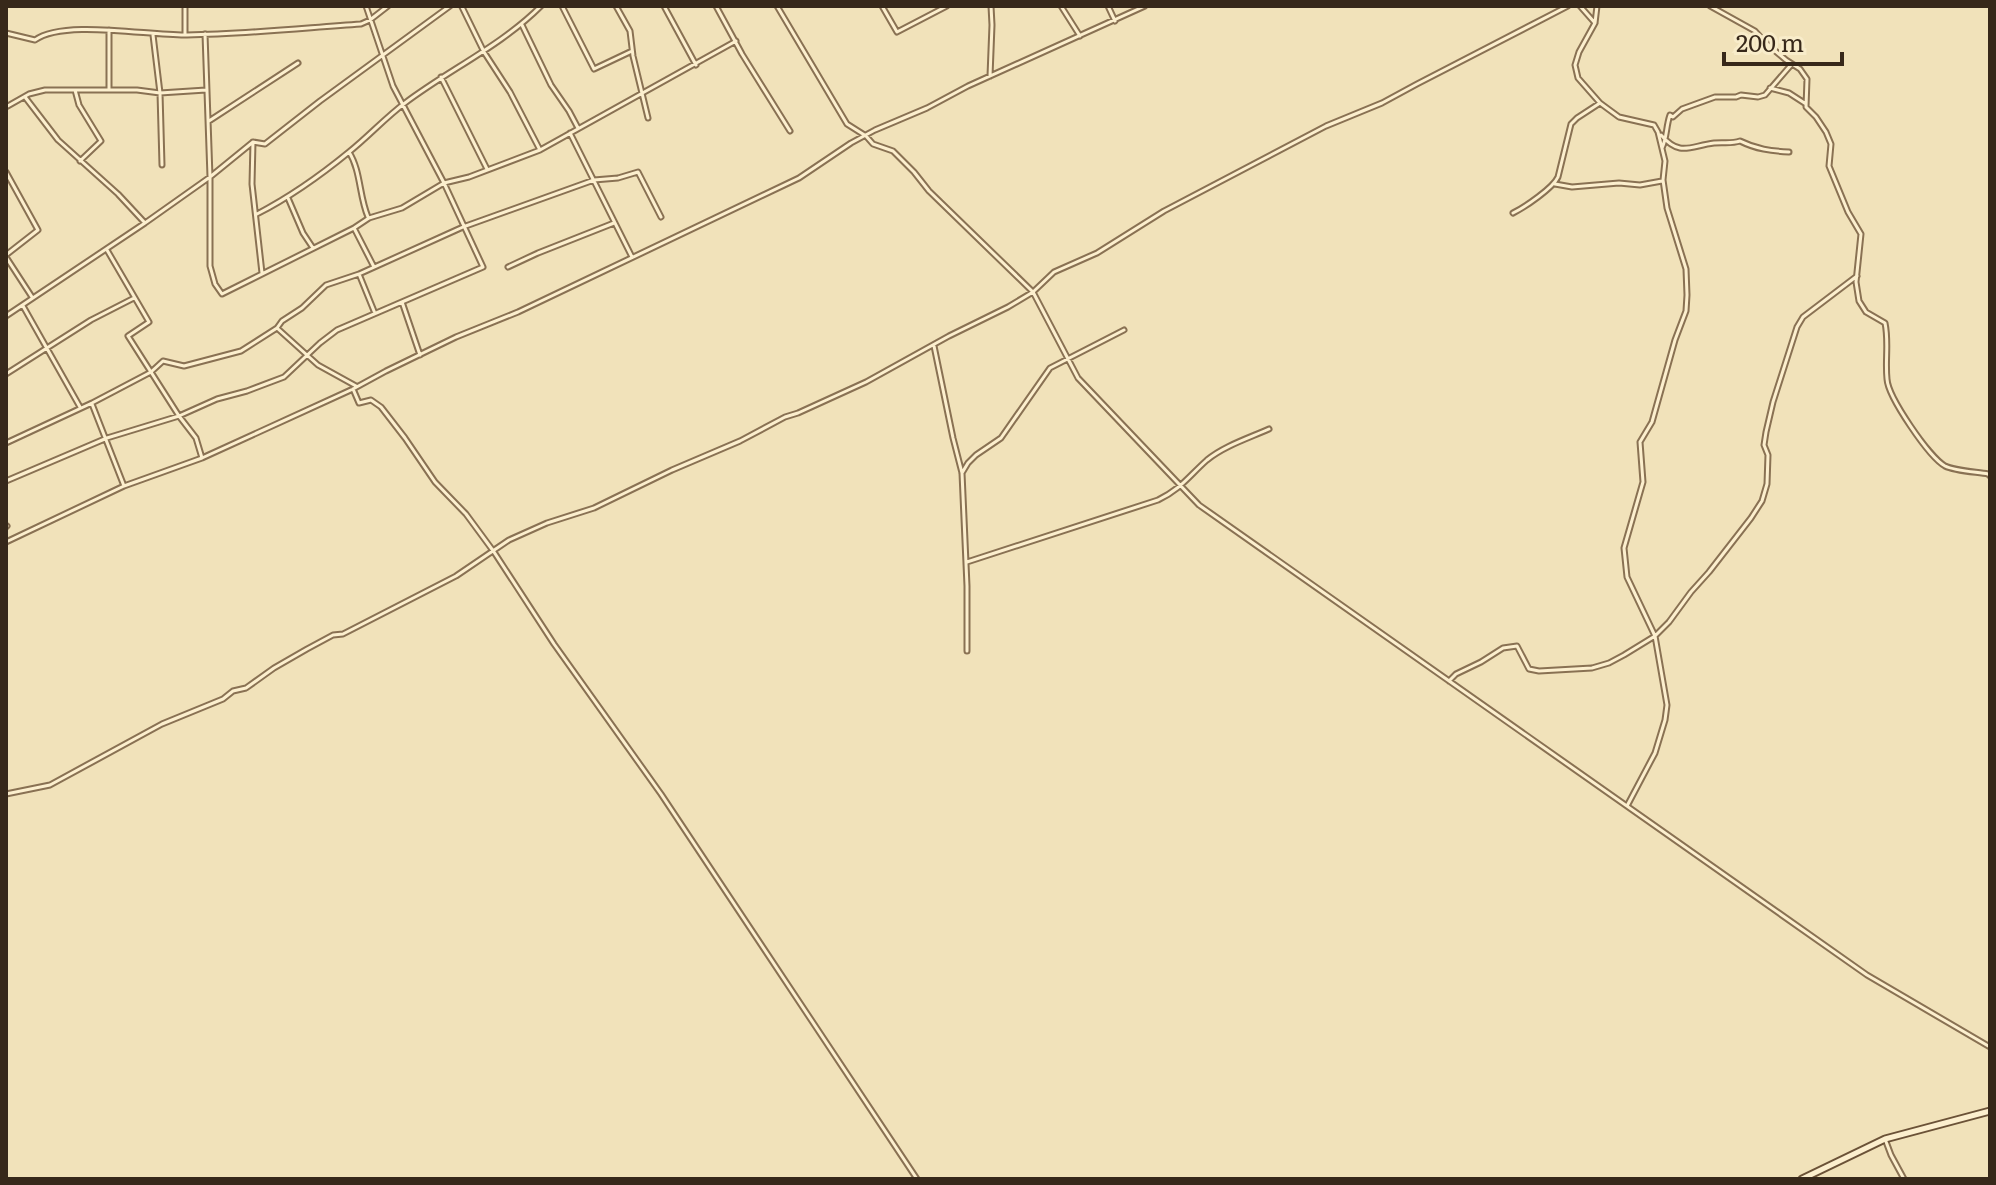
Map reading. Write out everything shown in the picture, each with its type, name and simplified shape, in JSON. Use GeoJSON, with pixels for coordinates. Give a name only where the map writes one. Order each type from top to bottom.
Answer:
{"type":"FeatureCollection","features":[{"type":"Feature","properties":{"kind":"street"},"geometry":{"type":"LineString","coordinates":[[185,6],[185,35]]}},
{"type":"Feature","properties":{"kind":"street"},"geometry":{"type":"LineString","coordinates":[[6,481],[107,438],[179,416],[217,399],[284,377],[337,330],[483,267],[444,183],[393,86],[366,6]]}},
{"type":"Feature","properties":{"kind":"street"},"geometry":{"type":"LineString","coordinates":[[6,33],[35,40],[43,34],[64,30],[185,35],[361,24],[388,6]]}},
{"type":"Feature","properties":{"kind":"street"},"geometry":{"type":"LineString","coordinates":[[6,316],[145,223],[253,142],[265,144],[450,6]]}},
{"type":"Feature","properties":{"kind":"street"},"geometry":{"type":"LineString","coordinates":[[257,214],[288,198],[349,152],[402,104],[484,52],[522,25],[541,6]]}},
{"type":"Feature","properties":{"kind":"street"},"geometry":{"type":"LineString","coordinates":[[562,6],[594,69],[632,51]]}},
{"type":"Feature","properties":{"kind":"street"},"geometry":{"type":"LineString","coordinates":[[616,6],[630,31],[648,118]]}},
{"type":"Feature","properties":{"kind":"street"},"geometry":{"type":"LineString","coordinates":[[664,6],[696,65]]}},
{"type":"Feature","properties":{"kind":"street"},"geometry":{"type":"LineString","coordinates":[[716,6],[790,131]]}},
{"type":"Feature","properties":{"kind":"street"},"geometry":{"type":"LineString","coordinates":[[777,6],[847,124],[873,144],[895,154],[1033,292],[1078,378],[1199,505],[1867,975],[1990,1047]]}},
{"type":"Feature","properties":{"kind":"street"},"geometry":{"type":"LineString","coordinates":[[889,6],[882,7],[897,32],[947,6]]}},
{"type":"Feature","properties":{"kind":"street"},"geometry":{"type":"LineString","coordinates":[[990,76],[991,6]]}},
{"type":"Feature","properties":{"kind":"street"},"geometry":{"type":"LineString","coordinates":[[1061,6],[1080,36]]}},
{"type":"Feature","properties":{"kind":"street"},"geometry":{"type":"LineString","coordinates":[[1108,6],[1115,21]]}},
{"type":"Feature","properties":{"kind":"street"},"geometry":{"type":"LineString","coordinates":[[6,542],[124,486],[202,458],[456,337],[518,312],[799,178],[851,143],[1145,6]]}},
{"type":"Feature","properties":{"kind":"street"},"geometry":{"type":"LineString","coordinates":[[6,794],[50,785],[162,724],[246,688],[274,668],[333,635],[343,634],[456,576],[509,540],[547,523],[594,508],[866,382],[961,329],[1008,307],[1033,292],[1054,272],[1097,253],[1164,211],[1326,126],[1382,103],[1568,6]]}},
{"type":"Feature","properties":{"kind":"street"},"geometry":{"type":"LineString","coordinates":[[1580,6],[1595,23]]}},
{"type":"Feature","properties":{"kind":"street"},"geometry":{"type":"LineString","coordinates":[[1597,6],[1595,23],[1575,65],[1578,78],[1600,103],[1619,117],[1654,125],[1676,148],[1689,149],[1740,141],[1752,147],[1789,152]]}},
{"type":"Feature","properties":{"kind":"street"},"geometry":{"type":"LineString","coordinates":[[1710,6],[1755,31],[1791,65],[1800,69],[1807,79],[1806,107],[1826,132],[1831,144],[1829,166],[1861,234],[1857,276],[1859,301],[1866,312],[1885,323],[1888,337],[1887,382],[1896,405],[1932,454],[1946,466],[1990,476]]}},
{"type":"Feature","properties":{"kind":"street"},"geometry":{"type":"LineString","coordinates":[[462,7],[540,150]]}},
{"type":"Feature","properties":{"kind":"street"},"geometry":{"type":"LineString","coordinates":[[522,25],[551,85],[578,128]]}},
{"type":"Feature","properties":{"kind":"street"},"geometry":{"type":"LineString","coordinates":[[109,30],[109,90]]}},
{"type":"Feature","properties":{"kind":"street"},"geometry":{"type":"LineString","coordinates":[[205,34],[210,266],[215,284],[222,294],[369,218],[402,208],[444,183],[469,177],[540,150],[736,41]]}},
{"type":"Feature","properties":{"kind":"street"},"geometry":{"type":"LineString","coordinates":[[153,35],[160,93],[162,165]]}},
{"type":"Feature","properties":{"kind":"street"},"geometry":{"type":"LineString","coordinates":[[209,121],[298,63]]}},
{"type":"Feature","properties":{"kind":"street"},"geometry":{"type":"LineString","coordinates":[[1662,148],[1670,115],[1673,117],[1682,109],[1715,97],[1765,95],[1791,65]]}},
{"type":"Feature","properties":{"kind":"street"},"geometry":{"type":"LineString","coordinates":[[441,77],[487,169]]}},
{"type":"Feature","properties":{"kind":"street"},"geometry":{"type":"LineString","coordinates":[[1770,88],[1789,93],[1806,104]]}},
{"type":"Feature","properties":{"kind":"street"},"geometry":{"type":"LineString","coordinates":[[6,107],[29,94],[45,90],[160,93],[206,90]]}},
{"type":"Feature","properties":{"kind":"street"},"geometry":{"type":"LineString","coordinates":[[75,90],[79,105],[101,141],[80,161]]}},
{"type":"Feature","properties":{"kind":"street"},"geometry":{"type":"LineString","coordinates":[[25,97],[58,140],[145,223]]}},
{"type":"Feature","properties":{"kind":"street"},"geometry":{"type":"LineString","coordinates":[[1513,213],[1529,206],[1540,193],[1555,184],[1571,124],[1600,103]]}},
{"type":"Feature","properties":{"kind":"street"},"geometry":{"type":"LineString","coordinates":[[1627,806],[1655,753],[1667,705],[1655,636],[1627,577],[1624,548],[1643,482],[1640,442],[1652,422],[1686,311],[1686,269],[1672,226],[1663,180],[1665,161],[1658,132]]}},
{"type":"Feature","properties":{"kind":"street"},"geometry":{"type":"LineString","coordinates":[[570,133],[632,257]]}},
{"type":"Feature","properties":{"kind":"street"},"geometry":{"type":"LineString","coordinates":[[253,142],[252,184],[263,275]]}},
{"type":"Feature","properties":{"kind":"street"},"geometry":{"type":"LineString","coordinates":[[349,152],[356,165],[362,200],[369,218]]}},
{"type":"Feature","properties":{"kind":"street"},"geometry":{"type":"LineString","coordinates":[[6,172],[38,230],[6,256],[32,297]]}},
{"type":"Feature","properties":{"kind":"street"},"geometry":{"type":"LineString","coordinates":[[6,443],[92,403],[151,372],[163,361],[184,366],[241,351],[277,328],[326,285],[359,274],[463,227],[594,180],[638,172],[661,217]]}},
{"type":"Feature","properties":{"kind":"street"},"geometry":{"type":"LineString","coordinates":[[1555,184],[1572,187],[1619,183],[1640,185],[1663,180]]}},
{"type":"Feature","properties":{"kind":"street"},"geometry":{"type":"LineString","coordinates":[[288,198],[303,233],[314,249]]}},
{"type":"Feature","properties":{"kind":"street"},"geometry":{"type":"LineString","coordinates":[[508,267],[614,223]]}},
{"type":"Feature","properties":{"kind":"street"},"geometry":{"type":"LineString","coordinates":[[354,228],[374,267]]}},
{"type":"Feature","properties":{"kind":"street"},"geometry":{"type":"LineString","coordinates":[[107,249],[149,322],[128,336],[196,438],[202,458]]}},
{"type":"Feature","properties":{"kind":"street"},"geometry":{"type":"LineString","coordinates":[[359,274],[375,313]]}},
{"type":"Feature","properties":{"kind":"street"},"geometry":{"type":"LineString","coordinates":[[1449,681],[1503,648],[1517,646],[1529,669],[1592,668],[1609,663],[1655,636],[1709,572],[1762,501],[1767,484],[1766,432],[1797,327],[1803,317],[1857,276]]}},
{"type":"Feature","properties":{"kind":"street"},"geometry":{"type":"LineString","coordinates":[[6,374],[91,320],[134,298]]}},
{"type":"Feature","properties":{"kind":"street"},"geometry":{"type":"LineString","coordinates":[[402,302],[420,355]]}},
{"type":"Feature","properties":{"kind":"street"},"geometry":{"type":"LineString","coordinates":[[22,305],[80,407]]}},
{"type":"Feature","properties":{"kind":"street"},"geometry":{"type":"LineString","coordinates":[[277,328],[318,365],[354,387],[359,403],[371,400],[381,407],[435,482],[466,514],[661,794],[917,1179]]}},
{"type":"Feature","properties":{"kind":"street"},"geometry":{"type":"LineString","coordinates":[[962,473],[976,455],[1001,438],[1050,368],[1124,330]]}},
{"type":"Feature","properties":{"kind":"street"},"geometry":{"type":"LineString","coordinates":[[934,345],[962,473],[967,562],[967,651]]}},
{"type":"Feature","properties":{"kind":"street"},"geometry":{"type":"LineString","coordinates":[[92,403],[124,486]]}},
{"type":"Feature","properties":{"kind":"street"},"geometry":{"type":"LineString","coordinates":[[967,562],[1158,500],[1181,487],[1208,459],[1269,429]]}},
{"type":"Feature","properties":{"kind":"street"},"geometry":{"type":"LineString","coordinates":[[1802,1179],[1885,1139],[1990,1111]]}},
{"type":"Feature","properties":{"kind":"street"},"geometry":{"type":"LineString","coordinates":[[1885,1139],[1904,1179]]}}]}
